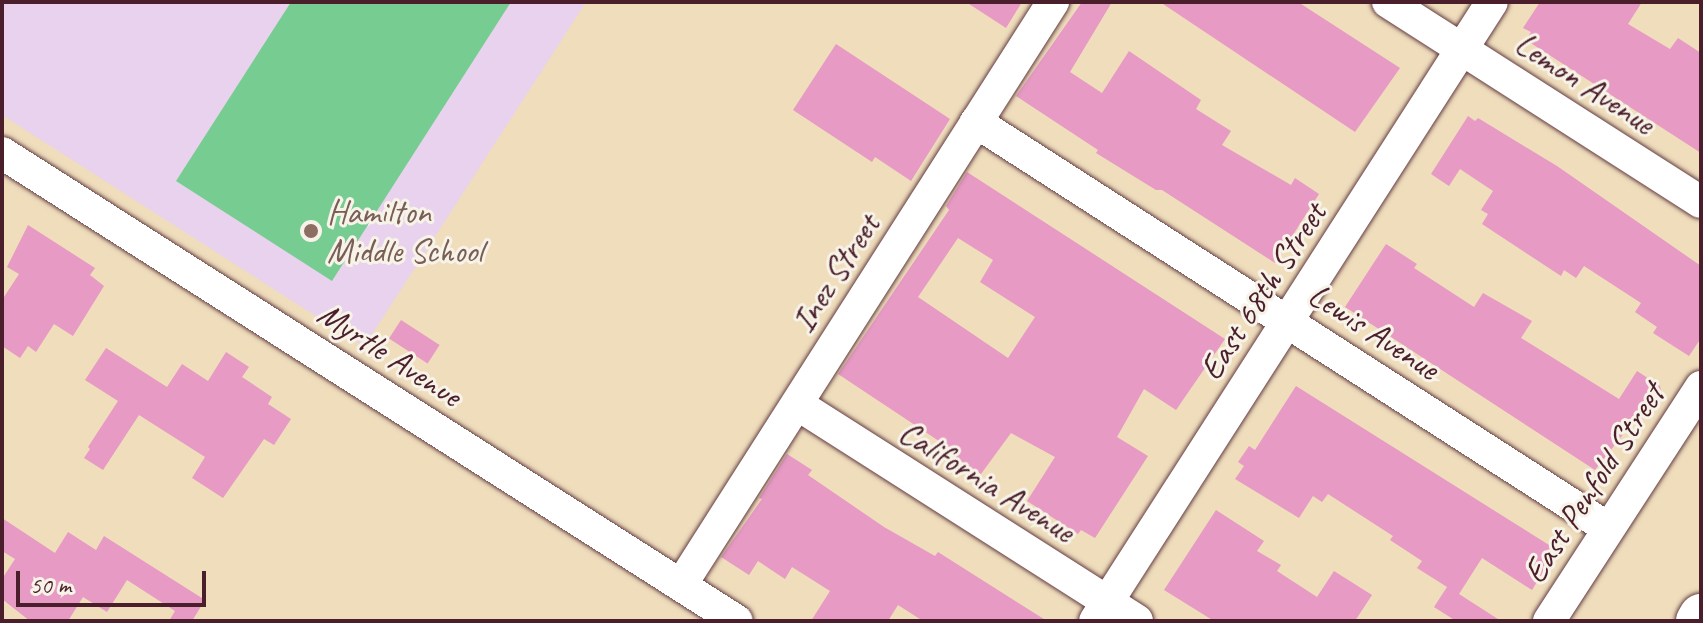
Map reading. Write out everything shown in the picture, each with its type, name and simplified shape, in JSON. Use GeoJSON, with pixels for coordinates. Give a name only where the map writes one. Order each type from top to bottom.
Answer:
{"type":"FeatureCollection","features":[{"type":"Feature","properties":{"kind":"street","name":"Inez Street"},"geometry":{"type":"LineString","coordinates":[[681,585],[1053,2]]}},
{"type":"Feature","properties":{"kind":"street","name":"Lemon Avenue"},"geometry":{"type":"LineString","coordinates":[[1388,2],[1701,202]]}},
{"type":"Feature","properties":{"kind":"street","name":"East 68th Street"},"geometry":{"type":"LineString","coordinates":[[1101,612],[1492,2]]}},
{"type":"Feature","properties":{"kind":"street","name":"Lewis Avenue"},"geometry":{"type":"LineString","coordinates":[[976,122],[1608,528]]}},
{"type":"Feature","properties":{"kind":"street","name":"Myrtle Avenue"},"geometry":{"type":"LineString","coordinates":[[2,153],[737,621]]}},
{"type":"Feature","properties":{"kind":"street","name":"East Penfold Street"},"geometry":{"type":"LineString","coordinates":[[1549,621],[1701,387]]}},
{"type":"Feature","properties":{"kind":"street","name":"California Avenue"},"geometry":{"type":"LineString","coordinates":[[797,404],[1101,612],[1137,621]]}},
{"type":"Feature","properties":{"kind":"shaded area","name":"Hamilton Middle School"},"geometry":{"type":"Polygon","coordinates":[[[2,2],[586,2],[364,347],[2,115],[2,2]]]}},
{"type":"Feature","properties":{"kind":"green space"},"geometry":{"type":"Polygon","coordinates":[[[291,2],[511,2],[332,281],[176,181],[291,2]]]}},
{"type":"Feature","properties":{"kind":"building"},"geometry":{"type":"Polygon","coordinates":[[[966,2],[1022,2],[1006,28],[966,2]]]}},
{"type":"Feature","properties":{"kind":"building"},"geometry":{"type":"Polygon","coordinates":[[[1082,2],[1112,2],[1070,72],[1102,93],[1129,51],[1201,100],[1196,109],[1231,131],[1222,145],[1291,185],[1295,178],[1319,194],[1275,263],[1162,190],[1156,190],[1096,153],[1098,150],[1016,96],[1082,2]]]}},
{"type":"Feature","properties":{"kind":"building"},"geometry":{"type":"Polygon","coordinates":[[[1160,2],[1298,2],[1400,68],[1355,132],[1160,2]]]}},
{"type":"Feature","properties":{"kind":"building"},"geometry":{"type":"Polygon","coordinates":[[[1540,2],[1642,2],[1628,24],[1670,49],[1678,38],[1701,53],[1701,153],[1526,40],[1531,32],[1523,28],[1540,2]]]}},
{"type":"Feature","properties":{"kind":"building"},"geometry":{"type":"Polygon","coordinates":[[[836,44],[950,119],[911,181],[875,157],[872,162],[793,110],[836,44]]]}},
{"type":"Feature","properties":{"kind":"building"},"geometry":{"type":"Polygon","coordinates":[[[1468,116],[1475,121],[1478,118],[1557,166],[1701,266],[1701,338],[1689,356],[1653,333],[1657,327],[1635,312],[1641,303],[1584,266],[1576,278],[1564,270],[1561,276],[1482,224],[1488,214],[1481,210],[1493,191],[1460,169],[1449,186],[1431,174],[1468,116]]]}},
{"type":"Feature","properties":{"kind":"building"},"geometry":{"type":"Polygon","coordinates":[[[967,172],[1225,339],[1176,410],[1144,389],[1117,437],[1148,456],[1095,538],[1081,530],[1078,534],[1027,501],[1055,457],[1011,433],[981,474],[948,453],[951,449],[838,374],[949,210],[946,206],[967,172]],[[958,238],[918,297],[1008,358],[1035,317],[980,282],[993,260],[958,238]]]}},
{"type":"Feature","properties":{"kind":"building"},"geometry":{"type":"Polygon","coordinates":[[[28,225],[95,268],[90,275],[104,286],[73,336],[54,324],[36,352],[28,346],[20,358],[2,346],[2,300],[19,274],[7,267],[28,225]]]}},
{"type":"Feature","properties":{"kind":"building"},"geometry":{"type":"Polygon","coordinates":[[[1386,244],[1417,264],[1414,268],[1474,307],[1483,293],[1532,321],[1521,338],[1619,399],[1637,371],[1660,386],[1661,391],[1644,417],[1636,418],[1595,470],[1345,307],[1386,244]]]}},
{"type":"Feature","properties":{"kind":"building"},"geometry":{"type":"Polygon","coordinates":[[[401,320],[440,345],[428,364],[389,338],[401,320]]]}},
{"type":"Feature","properties":{"kind":"building"},"geometry":{"type":"Polygon","coordinates":[[[106,348],[167,387],[182,364],[208,381],[226,352],[249,367],[242,377],[272,397],[268,404],[291,419],[274,445],[264,439],[223,498],[192,478],[205,457],[139,415],[103,470],[84,458],[118,401],[85,380],[106,348]]]}},
{"type":"Feature","properties":{"kind":"building"},"geometry":{"type":"Polygon","coordinates":[[[1296,386],[1557,550],[1532,590],[1482,558],[1459,594],[1501,621],[1456,621],[1434,607],[1447,587],[1417,568],[1422,561],[1390,540],[1393,536],[1328,494],[1322,502],[1313,496],[1299,518],[1235,479],[1244,466],[1238,462],[1249,446],[1255,450],[1296,386]]]}},
{"type":"Feature","properties":{"kind":"building"},"geometry":{"type":"Polygon","coordinates":[[[787,454],[812,470],[808,475],[884,527],[935,556],[938,552],[1047,621],[923,621],[898,605],[888,621],[811,621],[830,591],[792,567],[785,579],[758,561],[749,575],[721,557],[762,499],[759,498],[787,454]]]}},
{"type":"Feature","properties":{"kind":"building"},"geometry":{"type":"Polygon","coordinates":[[[1216,510],[1264,541],[1257,551],[1281,565],[1277,571],[1317,597],[1334,571],[1372,595],[1355,621],[1214,621],[1164,590],[1216,510]]]}},
{"type":"Feature","properties":{"kind":"building"},"geometry":{"type":"Polygon","coordinates":[[[2,518],[55,553],[68,532],[96,550],[104,536],[205,600],[192,621],[169,621],[175,611],[127,580],[107,612],[83,597],[68,621],[30,621],[2,599],[2,579],[15,559],[2,551],[2,518]]]}},
{"type":"Feature","properties":{"kind":"place","name":"Hamilton Middle School"},"geometry":{"type":"Point","coordinates":[311,231]}}]}
